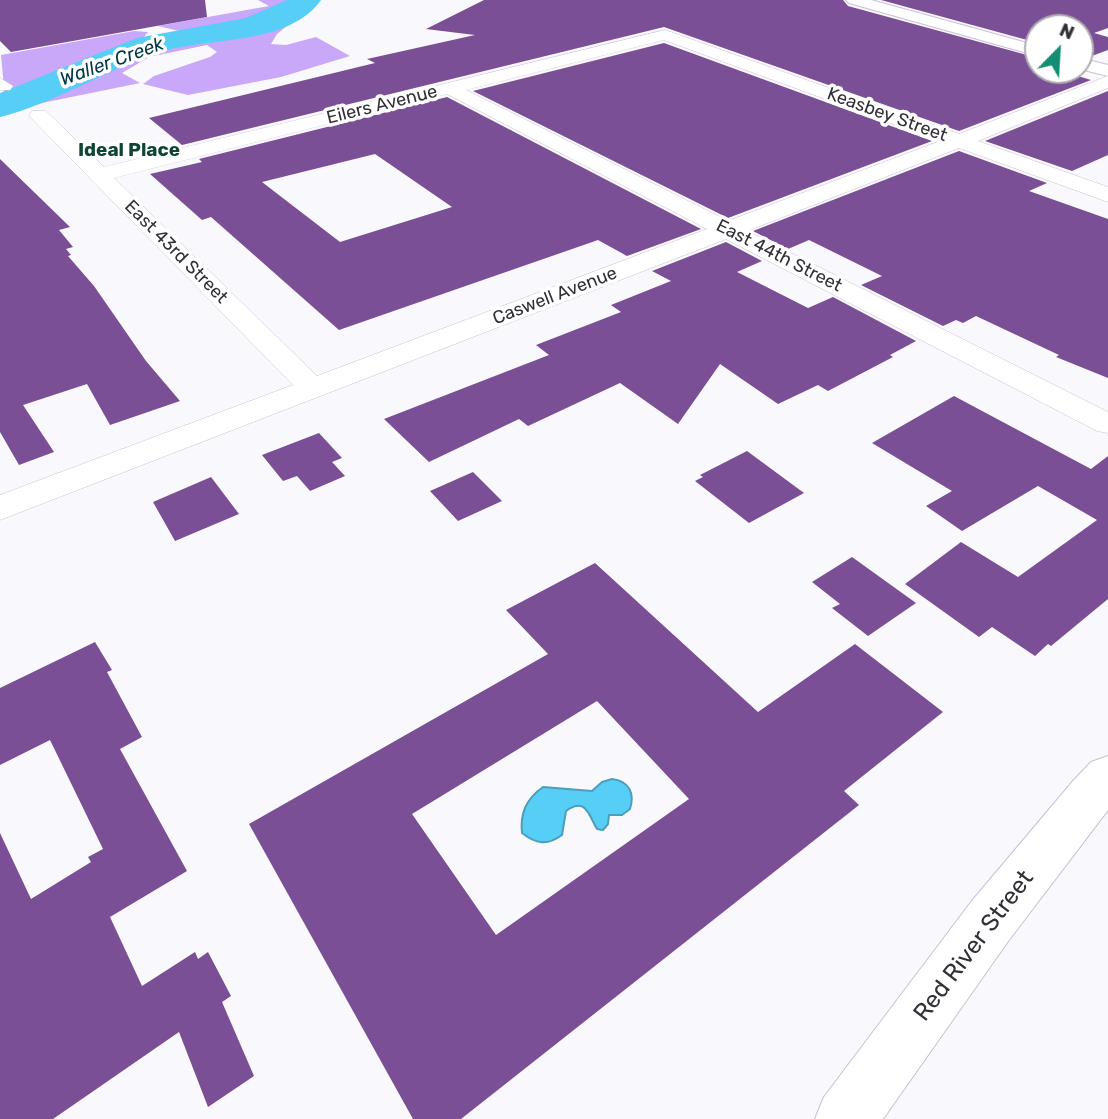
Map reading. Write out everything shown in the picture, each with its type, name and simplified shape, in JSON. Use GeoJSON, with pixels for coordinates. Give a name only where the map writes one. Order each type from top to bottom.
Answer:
{"type":"FeatureCollection","features":[{"type":"Feature","properties":{"kind":"main road"},"geometry":{"type":"LineString","coordinates":[[854,0],[1024,47]]}},
{"type":"Feature","properties":{"kind":"main road","name":"Red River Street"},"geometry":{"type":"LineString","coordinates":[[846,1119],[989,920],[1102,794]]}},
{"type":"Feature","properties":{"kind":"street","name":"Eilers Avenue"},"geometry":{"type":"LineString","coordinates":[[99,175],[665,35]]}},
{"type":"Feature","properties":{"kind":"street","name":"Keasbey Street"},"geometry":{"type":"LineString","coordinates":[[665,35],[1108,195]]}},
{"type":"Feature","properties":{"kind":"street","name":"Caswell Avenue"},"geometry":{"type":"LineString","coordinates":[[0,508],[960,142],[1108,82]]}},
{"type":"Feature","properties":{"kind":"street","name":"East 44th Street"},"geometry":{"type":"LineString","coordinates":[[449,89],[1108,424]]}},
{"type":"Feature","properties":{"kind":"street","name":"East 43rd Street"},"geometry":{"type":"LineString","coordinates":[[39,115],[313,388]]}},
{"type":"Feature","properties":{"kind":"shaded area"},"geometry":{"type":"Polygon","coordinates":[[[258,0],[318,0],[277,34],[271,44],[286,45],[316,37],[350,56],[281,77],[188,95],[143,84],[154,76],[210,57],[217,52],[207,45],[149,57],[122,73],[140,83],[32,105],[0,117],[0,100],[5,98],[1,55],[134,31],[148,32],[140,42],[147,48],[213,39],[158,26],[269,6],[258,0]]]}},
{"type":"Feature","properties":{"kind":"water"},"geometry":{"type":"Polygon","coordinates":[[[612,779],[623,782],[629,789],[630,809],[622,815],[609,815],[608,824],[603,830],[597,829],[586,810],[578,806],[566,811],[562,835],[557,839],[542,842],[532,840],[522,833],[525,807],[532,796],[543,787],[592,791],[602,782],[612,779]]]}},
{"type":"Feature","properties":{"kind":"building"},"geometry":{"type":"Polygon","coordinates":[[[0,0],[205,0],[207,17],[11,52],[0,41],[0,0]]]}},
{"type":"Feature","properties":{"kind":"building"},"geometry":{"type":"Polygon","coordinates":[[[484,0],[843,0],[848,6],[1024,54],[1024,84],[1081,84],[959,131],[664,27],[182,145],[149,118],[375,63],[367,59],[475,35],[426,29],[484,0]]]}},
{"type":"Feature","properties":{"kind":"building"},"geometry":{"type":"Polygon","coordinates":[[[881,0],[1108,0],[1108,28],[1094,33],[1094,14],[1024,14],[1024,39],[881,0]]]}},
{"type":"Feature","properties":{"kind":"building"},"geometry":{"type":"Polygon","coordinates":[[[1094,33],[1108,37],[1108,50],[1094,55],[1094,33]]]}},
{"type":"Feature","properties":{"kind":"building"},"geometry":{"type":"Polygon","coordinates":[[[664,43],[932,141],[728,218],[473,91],[664,43]]]}},
{"type":"Feature","properties":{"kind":"building"},"geometry":{"type":"Polygon","coordinates":[[[1108,91],[1108,155],[1072,171],[985,141],[1108,91]]]}},
{"type":"Feature","properties":{"kind":"building"},"geometry":{"type":"Polygon","coordinates":[[[447,97],[701,229],[627,256],[598,240],[339,330],[211,217],[202,220],[150,174],[202,162],[199,159],[447,97]],[[375,154],[262,182],[340,242],[452,207],[375,154]]]}},
{"type":"Feature","properties":{"kind":"building"},"geometry":{"type":"Polygon","coordinates":[[[959,151],[1047,183],[1029,191],[1108,219],[1108,378],[1056,357],[1059,355],[976,316],[963,323],[956,320],[943,326],[861,285],[882,276],[809,240],[788,249],[753,231],[959,151]]]}},
{"type":"Feature","properties":{"kind":"building"},"geometry":{"type":"Polygon","coordinates":[[[0,159],[70,227],[59,230],[73,247],[66,249],[71,255],[68,256],[94,286],[146,361],[180,401],[110,425],[87,384],[23,405],[54,452],[19,465],[0,432],[0,159]]]}},
{"type":"Feature","properties":{"kind":"building"},"geometry":{"type":"Polygon","coordinates":[[[726,242],[762,261],[737,272],[808,308],[833,297],[916,341],[890,355],[893,357],[828,391],[818,385],[778,404],[720,364],[678,424],[620,383],[528,426],[519,419],[429,462],[384,419],[549,355],[536,345],[621,312],[611,305],[671,281],[652,271],[726,242]]]}},
{"type":"Feature","properties":{"kind":"building"},"geometry":{"type":"Polygon","coordinates":[[[954,396],[1091,469],[1108,456],[1108,599],[1035,656],[992,627],[979,637],[905,584],[961,542],[1018,577],[1097,520],[1038,486],[962,531],[926,506],[952,491],[872,443],[954,396]]]}},
{"type":"Feature","properties":{"kind":"building"},"geometry":{"type":"Polygon","coordinates":[[[319,433],[342,458],[332,462],[345,476],[310,491],[297,476],[283,481],[262,455],[319,433]]]}},
{"type":"Feature","properties":{"kind":"building"},"geometry":{"type":"Polygon","coordinates":[[[747,451],[804,493],[749,523],[695,481],[703,477],[700,475],[747,451]]]}},
{"type":"Feature","properties":{"kind":"building"},"geometry":{"type":"Polygon","coordinates":[[[473,472],[502,501],[458,521],[430,491],[473,472]]]}},
{"type":"Feature","properties":{"kind":"building"},"geometry":{"type":"Polygon","coordinates":[[[211,477],[239,514],[175,541],[153,502],[211,477]]]}},
{"type":"Feature","properties":{"kind":"building"},"geometry":{"type":"Polygon","coordinates":[[[852,557],[916,603],[868,636],[832,608],[840,604],[812,582],[852,557]]]}},
{"type":"Feature","properties":{"kind":"building"},"geometry":{"type":"Polygon","coordinates":[[[595,563],[758,712],[855,644],[943,712],[844,791],[859,805],[461,1119],[413,1119],[249,824],[548,654],[506,610],[595,563]],[[597,701],[412,814],[496,935],[689,799],[597,701]]]}},
{"type":"Feature","properties":{"kind":"building"},"geometry":{"type":"Polygon","coordinates":[[[95,642],[112,670],[107,672],[142,737],[120,749],[187,871],[110,917],[142,986],[195,952],[198,959],[208,952],[231,996],[222,1002],[254,1076],[208,1107],[179,1032],[53,1119],[0,1119],[0,833],[31,899],[91,862],[88,857],[103,849],[50,740],[0,765],[0,688],[95,642]]]}},
{"type":"Feature","properties":{"kind":"waterway","name":"Waller Creek"},"geometry":{"type":"LineString","coordinates":[[0,106],[149,45],[252,26],[290,12],[306,0]]}},
{"type":"Feature","properties":{"kind":"district","name":"Ideal Place"},"geometry":{"type":"Point","coordinates":[129,151]}}]}
